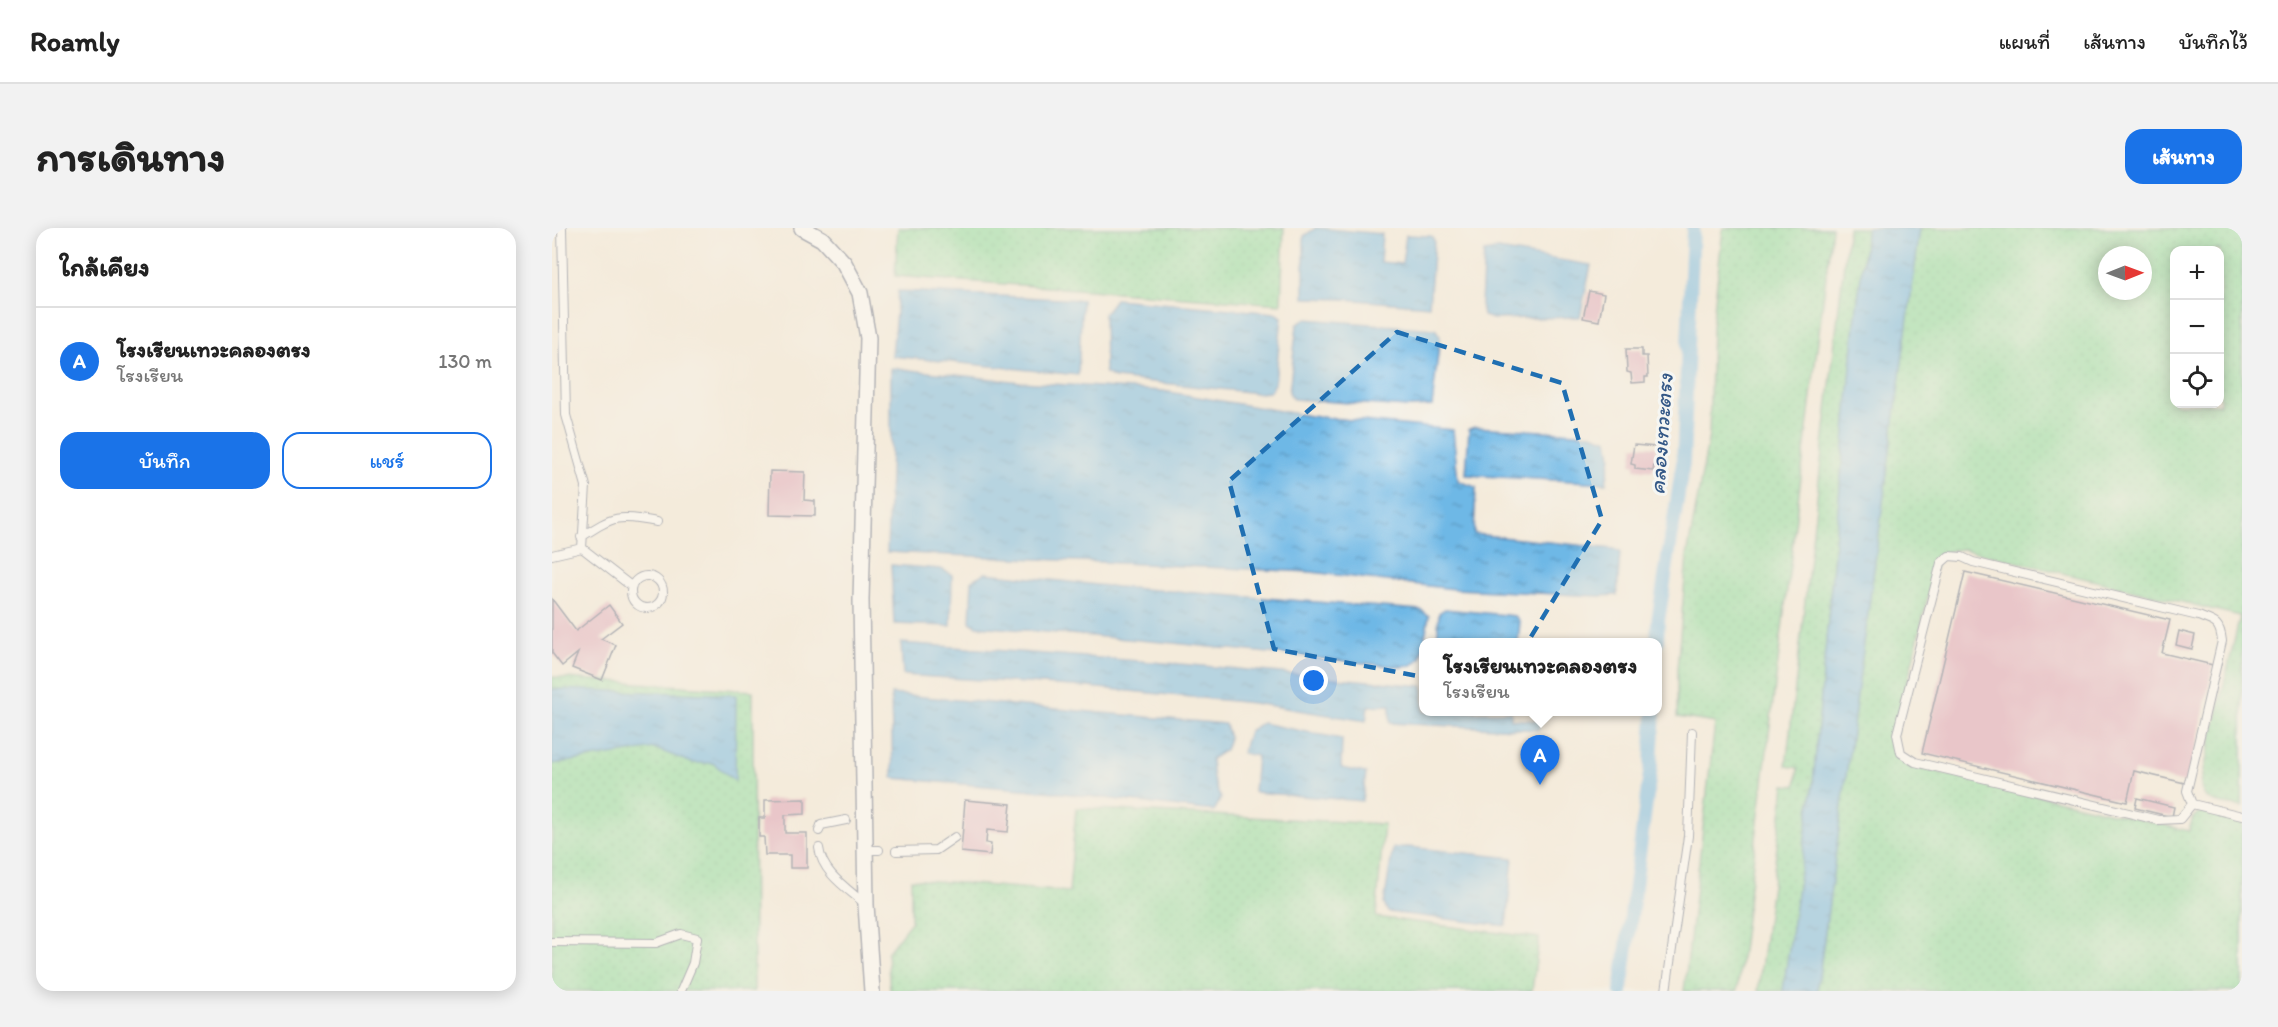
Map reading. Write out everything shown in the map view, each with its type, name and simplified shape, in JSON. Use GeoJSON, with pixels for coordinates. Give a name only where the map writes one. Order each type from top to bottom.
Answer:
{"type":"FeatureCollection","features":[{"type":"Feature","properties":{"kind":"street"},"geometry":{"type":"LineString","coordinates":[[802,228],[822,239],[844,263],[860,293],[868,338],[861,600],[872,850],[866,905],[872,991]]}},
{"type":"Feature","properties":{"kind":"lane"},"geometry":{"type":"LineString","coordinates":[[562,228],[566,415],[586,486],[582,548],[631,586]]}},
{"type":"Feature","properties":{"kind":"lane"},"geometry":{"type":"LineString","coordinates":[[581,537],[603,523],[624,516],[657,522]]}},
{"type":"Feature","properties":{"kind":"lane"},"geometry":{"type":"LineString","coordinates":[[552,555],[582,548]]}},
{"type":"Feature","properties":{"kind":"lane"},"geometry":{"type":"LineString","coordinates":[[1949,556],[1962,557],[1973,562],[2215,622],[2221,629],[2222,641],[2187,791],[2192,804],[2180,819],[2157,820],[1915,762],[1901,753],[1897,734],[1941,563],[1949,556]]}},
{"type":"Feature","properties":{"kind":"lane"},"geometry":{"type":"LineString","coordinates":[[643,576],[654,577],[663,590],[661,600],[653,607],[637,605],[631,597],[631,586],[643,576]]}},
{"type":"Feature","properties":{"kind":"lane"},"geometry":{"type":"LineString","coordinates":[[1666,991],[1688,837],[1692,732]]}},
{"type":"Feature","properties":{"kind":"lane"},"geometry":{"type":"LineString","coordinates":[[2192,804],[2242,816]]}},
{"type":"Feature","properties":{"kind":"lane"},"geometry":{"type":"LineString","coordinates":[[819,831],[821,825],[825,823],[846,820]]}},
{"type":"Feature","properties":{"kind":"lane"},"geometry":{"type":"LineString","coordinates":[[896,851],[936,850],[954,837]]}},
{"type":"Feature","properties":{"kind":"lane"},"geometry":{"type":"LineString","coordinates":[[819,848],[820,858],[826,870],[866,905]]}},
{"type":"Feature","properties":{"kind":"lane"},"geometry":{"type":"LineString","coordinates":[[552,942],[656,943],[681,934],[697,938],[693,963],[681,991]]}},
{"type":"Feature","properties":{"kind":"highlighted area"},"geometry":{"type":"Polygon","coordinates":[[[1397,332],[1562,383],[1602,520],[1498,691],[1274,649],[1229,481],[1397,332]]]}},
{"type":"Feature","properties":{"kind":"green space"},"geometry":{"type":"Polygon","coordinates":[[[898,228],[1284,228],[1281,304],[895,276],[898,228]]]}},
{"type":"Feature","properties":{"kind":"green space"},"geometry":{"type":"Polygon","coordinates":[[[1723,228],[1832,228],[1737,991],[1684,991],[1715,723],[1677,717],[1677,669],[1687,556],[1709,435],[1712,327],[1723,228]]]}},
{"type":"Feature","properties":{"kind":"green space"},"geometry":{"type":"Polygon","coordinates":[[[1848,228],[1867,228],[1855,324],[1813,784],[1783,991],[1758,991],[1785,785],[1796,786],[1798,768],[1786,766],[1848,228]]]}},
{"type":"Feature","properties":{"kind":"green space"},"geometry":{"type":"Polygon","coordinates":[[[1920,228],[2242,228],[2242,807],[2214,802],[2204,795],[2201,783],[2240,616],[1963,549],[1947,552],[1941,555],[1936,562],[1894,740],[1897,755],[1908,765],[2189,831],[2194,817],[2203,812],[2242,820],[2242,991],[1817,991],[1920,228]]]}},
{"type":"Feature","properties":{"kind":"green space"},"geometry":{"type":"Polygon","coordinates":[[[552,677],[753,691],[754,991],[552,991],[552,677]]]}},
{"type":"Feature","properties":{"kind":"green space"},"geometry":{"type":"Polygon","coordinates":[[[1076,808],[1384,824],[1376,917],[1539,938],[1532,991],[890,991],[887,953],[911,922],[911,879],[1069,892],[1076,808]]]}},
{"type":"Feature","properties":{"kind":"water"},"geometry":{"type":"Polygon","coordinates":[[[1316,228],[1382,234],[1380,262],[1402,264],[1406,235],[1431,236],[1434,240],[1429,306],[1304,298],[1304,236],[1316,228]]]}},
{"type":"Feature","properties":{"kind":"water"},"geometry":{"type":"Polygon","coordinates":[[[1867,228],[1920,228],[1817,991],[1783,991],[1813,784],[1855,324],[1867,228]]]}},
{"type":"Feature","properties":{"kind":"water"},"geometry":{"type":"Polygon","coordinates":[[[1498,250],[1591,265],[1580,317],[1493,319],[1483,316],[1481,304],[1484,252],[1498,250]]]}},
{"type":"Feature","properties":{"kind":"water"},"geometry":{"type":"Polygon","coordinates":[[[898,291],[1082,300],[1078,375],[892,356],[898,291]]]}},
{"type":"Feature","properties":{"kind":"water"},"geometry":{"type":"Polygon","coordinates":[[[1115,299],[1275,313],[1282,317],[1275,383],[1270,392],[1258,393],[1115,378],[1105,373],[1104,314],[1115,299]]]}},
{"type":"Feature","properties":{"kind":"water"},"geometry":{"type":"Polygon","coordinates":[[[1305,319],[1435,329],[1440,336],[1432,406],[1408,407],[1293,399],[1289,392],[1297,325],[1305,319]]]}},
{"type":"Feature","properties":{"kind":"water"},"geometry":{"type":"Polygon","coordinates":[[[891,368],[1021,382],[1163,391],[1310,416],[1453,430],[1458,481],[1476,487],[1474,534],[1613,549],[1620,552],[1617,595],[1454,589],[1311,572],[887,552],[891,368]]]}},
{"type":"Feature","properties":{"kind":"water"},"geometry":{"type":"Polygon","coordinates":[[[1475,427],[1592,434],[1608,440],[1611,456],[1606,483],[1466,475],[1469,429],[1475,427]]]}},
{"type":"Feature","properties":{"kind":"water"},"geometry":{"type":"Polygon","coordinates":[[[891,565],[941,569],[952,575],[951,626],[894,624],[891,565]]]}},
{"type":"Feature","properties":{"kind":"water"},"geometry":{"type":"Polygon","coordinates":[[[985,573],[1117,587],[1421,610],[1429,616],[1425,638],[1419,638],[1419,660],[1412,665],[1400,667],[1173,643],[977,626],[970,622],[972,580],[985,573]]]}},
{"type":"Feature","properties":{"kind":"water"},"geometry":{"type":"Polygon","coordinates":[[[1445,609],[1515,616],[1520,622],[1518,638],[1437,638],[1439,613],[1445,609]]]}},
{"type":"Feature","properties":{"kind":"water"},"geometry":{"type":"Polygon","coordinates":[[[901,643],[1192,665],[1419,686],[1419,716],[1511,716],[1511,719],[1540,721],[1539,730],[1390,723],[1390,705],[1368,706],[1366,721],[1253,703],[1088,687],[903,675],[901,643]]]}},
{"type":"Feature","properties":{"kind":"water"},"geometry":{"type":"Polygon","coordinates":[[[552,689],[736,695],[735,781],[713,763],[692,763],[654,748],[552,764],[552,689]]]}},
{"type":"Feature","properties":{"kind":"water"},"geometry":{"type":"Polygon","coordinates":[[[891,694],[1225,724],[1229,738],[1225,750],[1211,759],[1213,779],[1221,799],[1214,811],[1054,792],[893,778],[891,694]]]}},
{"type":"Feature","properties":{"kind":"water"},"geometry":{"type":"Polygon","coordinates":[[[1262,723],[1342,739],[1341,768],[1366,773],[1362,801],[1254,792],[1257,756],[1242,753],[1249,731],[1262,723]]]}},
{"type":"Feature","properties":{"kind":"water"},"geometry":{"type":"Polygon","coordinates":[[[1407,847],[1513,858],[1506,926],[1388,912],[1384,904],[1393,848],[1407,847]]]}},
{"type":"Feature","properties":{"kind":"building"},"geometry":{"type":"Polygon","coordinates":[[[1589,291],[1604,294],[1599,321],[1583,318],[1589,291]]]}},
{"type":"Feature","properties":{"kind":"building"},"geometry":{"type":"Polygon","coordinates":[[[1626,349],[1642,349],[1642,356],[1647,356],[1648,377],[1645,377],[1645,382],[1632,383],[1631,373],[1627,372],[1626,349]]]}},
{"type":"Feature","properties":{"kind":"building"},"geometry":{"type":"Polygon","coordinates":[[[1634,445],[1656,447],[1655,454],[1659,456],[1658,465],[1654,465],[1653,471],[1635,469],[1635,465],[1631,464],[1634,445]]]}},
{"type":"Feature","properties":{"kind":"building"},"geometry":{"type":"Polygon","coordinates":[[[770,471],[805,472],[804,500],[815,501],[815,516],[769,515],[770,471]]]}},
{"type":"Feature","properties":{"kind":"building"},"geometry":{"type":"Polygon","coordinates":[[[1965,572],[2170,620],[2162,653],[2213,665],[2189,784],[2134,771],[2127,802],[1922,753],[1965,572]]]}},
{"type":"Feature","properties":{"kind":"building"},"geometry":{"type":"Polygon","coordinates":[[[552,599],[576,631],[609,605],[622,623],[601,639],[616,645],[602,680],[572,668],[578,653],[562,666],[552,653],[552,599]]]}},
{"type":"Feature","properties":{"kind":"building"},"geometry":{"type":"Polygon","coordinates":[[[2179,631],[2195,635],[2192,649],[2176,645],[2179,631]]]}},
{"type":"Feature","properties":{"kind":"building"},"geometry":{"type":"Polygon","coordinates":[[[2137,798],[2174,807],[2172,817],[2135,808],[2137,798]]]}},
{"type":"Feature","properties":{"kind":"building"},"geometry":{"type":"Polygon","coordinates":[[[805,799],[805,814],[785,815],[785,833],[807,833],[807,868],[790,868],[790,855],[765,855],[764,837],[759,837],[759,818],[765,818],[765,800],[805,799]]]}},
{"type":"Feature","properties":{"kind":"building"},"geometry":{"type":"Polygon","coordinates":[[[965,800],[1011,804],[1008,832],[987,830],[986,843],[991,844],[990,855],[961,852],[965,800]]]}},
{"type":"Feature","properties":{"kind":"waterway","name":"คลองเทวะตรง"},"geometry":{"type":"LineString","coordinates":[[1657,638],[1683,463],[1693,228]]}},
{"type":"Feature","properties":{"kind":"waterway","name":"คลองเทวะตรง"},"geometry":{"type":"LineString","coordinates":[[1621,991],[1651,765],[1654,716]]}},
{"type":"Feature","properties":{"kind":"place","name":"โรงเรียนเทวะคลองตรง"},"geometry":{"type":"Point","coordinates":[1540,785]}}]}
